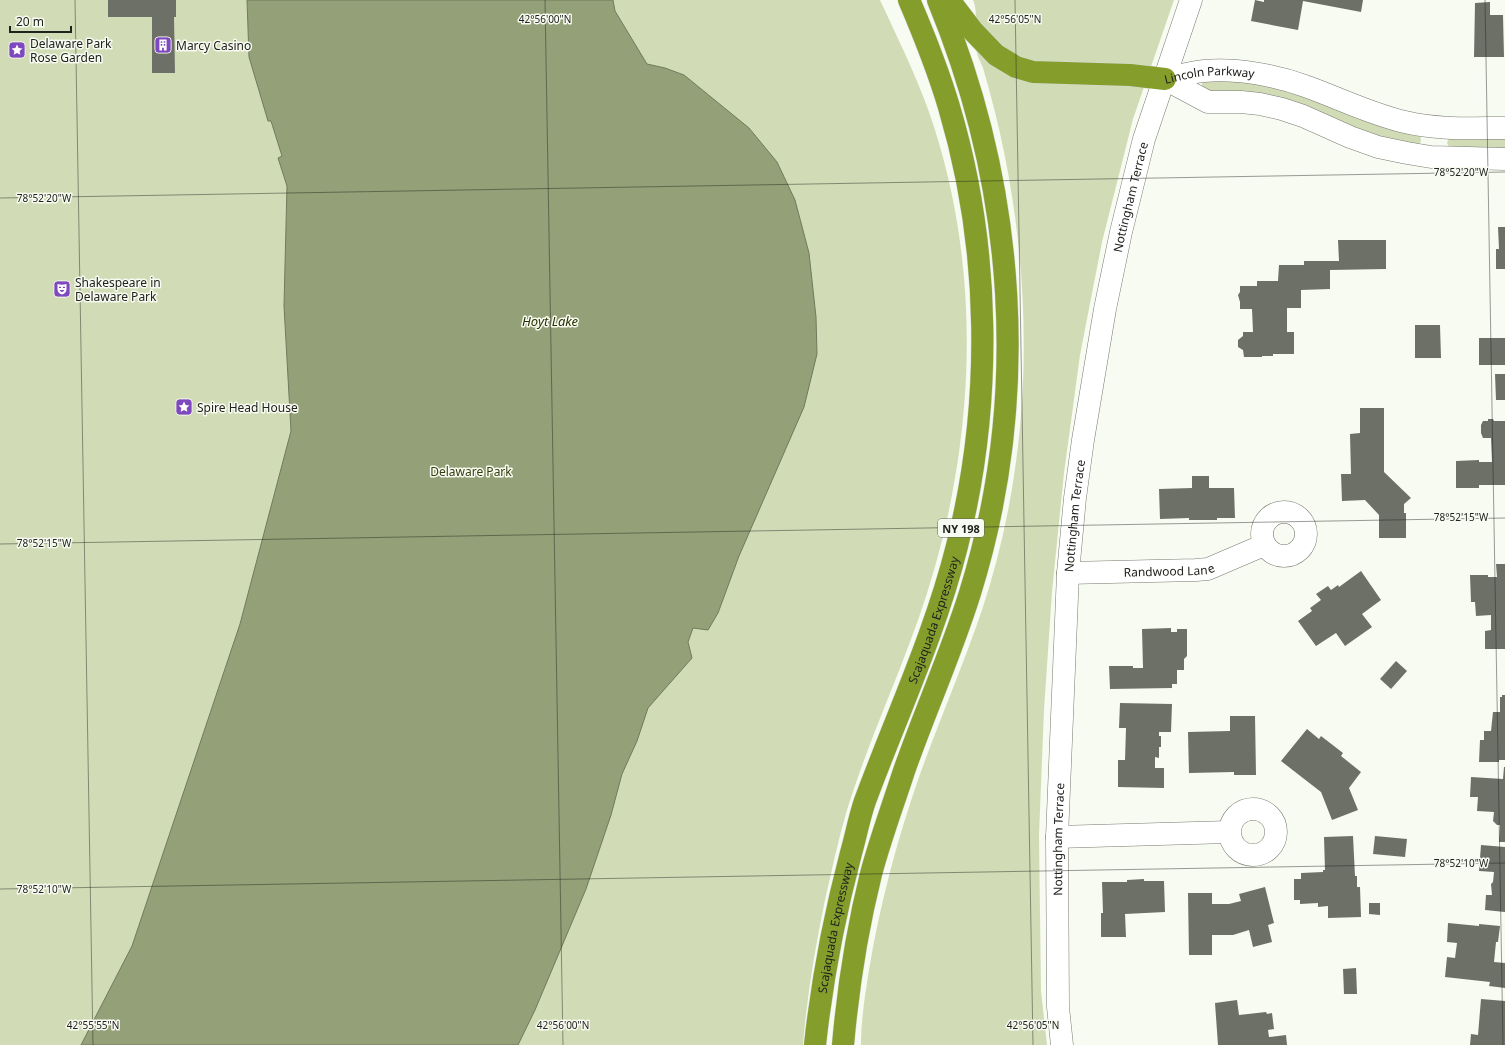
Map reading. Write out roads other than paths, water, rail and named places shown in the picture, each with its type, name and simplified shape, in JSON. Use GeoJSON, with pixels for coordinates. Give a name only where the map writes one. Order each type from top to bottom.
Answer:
{"type":"FeatureCollection","features":[{"type":"Feature","properties":{"kind":"highway","name":"Scajaquada Expressway"},"geometry":{"type":"LineString","coordinates":[[814,1045],[829,945],[839,897],[864,804],[932,625],[957,547],[971,476],[980,402],[982,364],[981,290],[972,209],[958,142],[949,108],[936,66],[909,0]]}},
{"type":"Feature","properties":{"kind":"highway","name":"Scajaquada Expressway"},"geometry":{"type":"LineString","coordinates":[[843,1045],[846,1004],[863,910],[872,871],[905,769],[946,664],[970,593],[990,520],[1002,444],[1008,370],[1008,326],[1001,227],[993,181],[976,109],[965,72],[938,0]]}},
{"type":"Feature","properties":{"kind":"highway"},"geometry":{"type":"LineString","coordinates":[[949,0],[972,30],[996,55],[1016,67],[1033,72],[1130,75],[1165,79]]}},
{"type":"Feature","properties":{"kind":"street","name":"Nottingham Terrace"},"geometry":{"type":"LineString","coordinates":[[1062,1045],[1058,1007],[1057,837],[1068,573],[1075,498],[1083,440],[1107,301],[1121,232],[1142,146],[1191,0]]}},
{"type":"Feature","properties":{"kind":"street","name":"Lincoln Parkway"},"geometry":{"type":"LineString","coordinates":[[1165,79],[1204,71],[1243,72],[1283,79],[1376,114],[1406,123],[1438,127],[1505,128]]}},
{"type":"Feature","properties":{"kind":"street","name":"Lincoln Parkway"},"geometry":{"type":"LineString","coordinates":[[1165,79],[1208,102],[1241,102],[1260,104],[1282,109],[1303,116],[1350,137],[1378,147],[1407,154],[1431,157],[1505,159]]}},
{"type":"Feature","properties":{"kind":"street"},"geometry":{"type":"LineString","coordinates":[[1431,157],[1438,127]]}},
{"type":"Feature","properties":{"kind":"street","name":"Randwood Lane"},"geometry":{"type":"LineString","coordinates":[[1068,573],[1208,569],[1264,545]]}},
{"type":"Feature","properties":{"kind":"street"},"geometry":{"type":"LineString","coordinates":[[1057,837],[1229,832]]}},
{"type":"Feature","properties":{"kind":"water","name":"Hoyt Lake"},"geometry":{"type":"Polygon","coordinates":[[[247,0],[613,0],[615,11],[647,64],[665,68],[684,75],[749,128],[777,162],[795,200],[809,253],[816,317],[817,354],[804,407],[739,556],[718,613],[708,630],[693,628],[688,642],[692,658],[648,708],[637,741],[622,774],[611,815],[586,889],[535,1010],[518,1045],[81,1045],[132,946],[240,624],[291,431],[284,306],[287,186],[278,158],[282,156],[271,121],[268,121],[249,57],[247,0]]]}},
{"type":"Feature","properties":{"kind":"place","name":"Marcy Casino"},"geometry":{"type":"Point","coordinates":[163,45]}},
{"type":"Feature","properties":{"kind":"place","name":"Delaware Park Rose Garden"},"geometry":{"type":"Point","coordinates":[17,50]}},
{"type":"Feature","properties":{"kind":"place","name":"Shakespeare in Delaware Park"},"geometry":{"type":"Point","coordinates":[62,289]}},
{"type":"Feature","properties":{"kind":"place","name":"Spire Head House"},"geometry":{"type":"Point","coordinates":[184,407]}},
{"type":"Feature","properties":{"kind":"park label","name":"Delaware Park"},"geometry":{"type":"Point","coordinates":[471,471]}}]}
